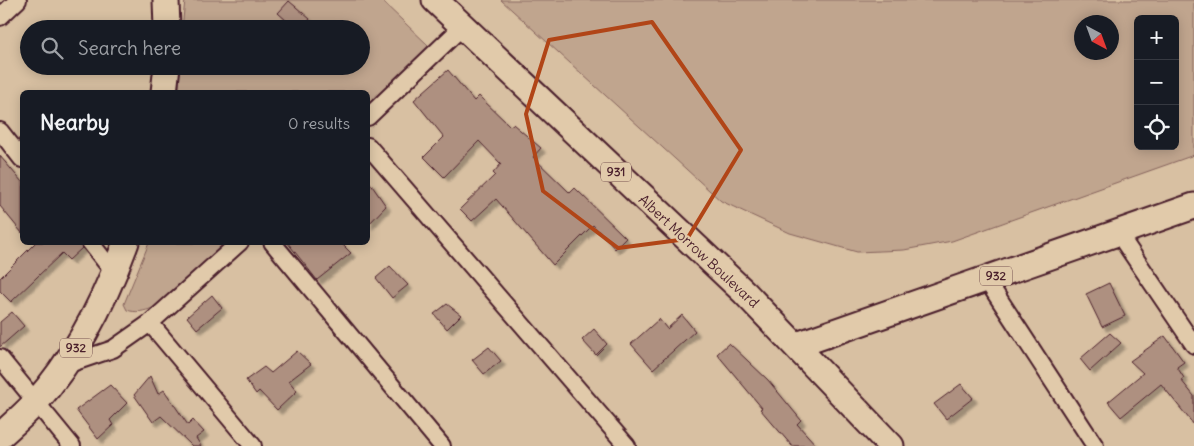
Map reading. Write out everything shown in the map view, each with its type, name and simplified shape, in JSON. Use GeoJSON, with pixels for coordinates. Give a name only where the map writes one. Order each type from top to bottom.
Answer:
{"type":"FeatureCollection","features":[{"type":"Feature","properties":{"kind":"main road"},"geometry":{"type":"LineString","coordinates":[[166,0],[167,20]]}},
{"type":"Feature","properties":{"kind":"main road","name":"Albert Morrow Boulevard"},"geometry":{"type":"LineString","coordinates":[[435,0],[745,293],[797,345],[891,446]]}},
{"type":"Feature","properties":{"kind":"main road"},"geometry":{"type":"LineString","coordinates":[[164,90],[166,75]]}},
{"type":"Feature","properties":{"kind":"main road","name":"932"},"geometry":{"type":"LineString","coordinates":[[797,345],[1194,206]]}},
{"type":"Feature","properties":{"kind":"main road","name":"932"},"geometry":{"type":"LineString","coordinates":[[0,436],[36,403],[66,365],[115,274],[125,245]]}},
{"type":"Feature","properties":{"kind":"street"},"geometry":{"type":"LineString","coordinates":[[0,17],[18,0]]}},
{"type":"Feature","properties":{"kind":"street"},"geometry":{"type":"LineString","coordinates":[[370,115],[462,27]]}},
{"type":"Feature","properties":{"kind":"street"},"geometry":{"type":"LineString","coordinates":[[0,130],[20,155]]}},
{"type":"Feature","properties":{"kind":"street"},"geometry":{"type":"LineString","coordinates":[[370,148],[627,446]]}},
{"type":"Feature","properties":{"kind":"street"},"geometry":{"type":"LineString","coordinates":[[1118,233],[1194,346]]}},
{"type":"Feature","properties":{"kind":"street"},"geometry":{"type":"LineString","coordinates":[[92,245],[115,274]]}},
{"type":"Feature","properties":{"kind":"street"},"geometry":{"type":"LineString","coordinates":[[66,365],[113,349],[150,323],[237,245]]}},
{"type":"Feature","properties":{"kind":"street"},"geometry":{"type":"LineString","coordinates":[[274,245],[442,446]]}},
{"type":"Feature","properties":{"kind":"street"},"geometry":{"type":"LineString","coordinates":[[986,279],[1095,446]]}},
{"type":"Feature","properties":{"kind":"street"},"geometry":{"type":"LineString","coordinates":[[150,323],[253,446]]}},
{"type":"Feature","properties":{"kind":"street"},"geometry":{"type":"LineString","coordinates":[[0,358],[72,446]]}},
{"type":"Feature","properties":{"kind":"highlighted area"},"geometry":{"type":"Polygon","coordinates":[[[652,22],[741,150],[687,239],[618,248],[543,191],[526,114],[549,40],[652,22]]]}},
{"type":"Feature","properties":{"kind":"shaded area"},"geometry":{"type":"Polygon","coordinates":[[[185,0],[381,0],[429,46],[370,104],[370,90],[179,90],[180,75],[370,75],[370,20],[183,20],[185,0]]]}},
{"type":"Feature","properties":{"kind":"shaded area"},"geometry":{"type":"Polygon","coordinates":[[[501,0],[1194,0],[1194,155],[952,241],[904,250],[857,252],[790,233],[721,201],[501,0]]]}},
{"type":"Feature","properties":{"kind":"shaded area"},"geometry":{"type":"Polygon","coordinates":[[[148,245],[225,245],[194,277],[167,300],[153,308],[140,311],[127,310],[124,304],[148,245]]]}},
{"type":"Feature","properties":{"kind":"building"},"geometry":{"type":"Polygon","coordinates":[[[289,1],[310,19],[286,20],[278,13],[289,1]]]}},
{"type":"Feature","properties":{"kind":"building"},"geometry":{"type":"Polygon","coordinates":[[[448,70],[474,101],[479,96],[510,126],[513,124],[541,148],[533,157],[570,193],[575,188],[626,238],[615,249],[593,225],[553,265],[496,199],[472,221],[460,209],[495,175],[493,173],[501,164],[479,141],[444,177],[424,157],[444,137],[414,100],[448,70]]]}},
{"type":"Feature","properties":{"kind":"building"},"geometry":{"type":"Polygon","coordinates":[[[0,156],[20,180],[20,231],[0,206],[0,156]]]}},
{"type":"Feature","properties":{"kind":"building"},"geometry":{"type":"Polygon","coordinates":[[[370,183],[386,206],[370,223],[370,183]]]}},
{"type":"Feature","properties":{"kind":"building"},"geometry":{"type":"Polygon","coordinates":[[[33,245],[81,245],[82,248],[69,260],[62,253],[11,302],[0,291],[0,278],[33,245]]]}},
{"type":"Feature","properties":{"kind":"building"},"geometry":{"type":"Polygon","coordinates":[[[289,245],[343,245],[351,253],[317,280],[289,245]]]}},
{"type":"Feature","properties":{"kind":"building"},"geometry":{"type":"Polygon","coordinates":[[[390,266],[408,285],[392,298],[376,278],[390,266]]]}},
{"type":"Feature","properties":{"kind":"building"},"geometry":{"type":"Polygon","coordinates":[[[1109,283],[1125,316],[1102,327],[1086,294],[1109,283]]]}},
{"type":"Feature","properties":{"kind":"building"},"geometry":{"type":"Polygon","coordinates":[[[212,295],[222,308],[197,329],[187,317],[212,295]]]}},
{"type":"Feature","properties":{"kind":"building"},"geometry":{"type":"Polygon","coordinates":[[[447,304],[461,315],[447,329],[434,314],[447,304]]]}},
{"type":"Feature","properties":{"kind":"building"},"geometry":{"type":"Polygon","coordinates":[[[12,312],[24,326],[0,347],[0,322],[12,312]]]}},
{"type":"Feature","properties":{"kind":"building"},"geometry":{"type":"Polygon","coordinates":[[[682,315],[695,331],[653,369],[631,344],[659,319],[667,329],[682,315]]]}},
{"type":"Feature","properties":{"kind":"building"},"geometry":{"type":"Polygon","coordinates":[[[594,329],[607,344],[596,355],[582,340],[594,329]]]}},
{"type":"Feature","properties":{"kind":"building"},"geometry":{"type":"Polygon","coordinates":[[[1110,333],[1121,343],[1090,371],[1080,359],[1110,333]]]}},
{"type":"Feature","properties":{"kind":"building"},"geometry":{"type":"Polygon","coordinates":[[[1165,336],[1184,362],[1177,367],[1184,378],[1181,380],[1194,396],[1194,425],[1161,384],[1121,417],[1108,402],[1143,373],[1130,361],[1165,336]]]}},
{"type":"Feature","properties":{"kind":"building"},"geometry":{"type":"Polygon","coordinates":[[[729,343],[768,380],[801,420],[797,424],[817,446],[792,446],[760,409],[762,408],[717,354],[729,343]]]}},
{"type":"Feature","properties":{"kind":"building"},"geometry":{"type":"Polygon","coordinates":[[[489,347],[501,361],[484,374],[472,360],[489,347]]]}},
{"type":"Feature","properties":{"kind":"building"},"geometry":{"type":"Polygon","coordinates":[[[297,351],[311,364],[289,381],[297,391],[277,410],[259,391],[256,394],[246,380],[264,367],[271,373],[297,351]]]}},
{"type":"Feature","properties":{"kind":"building"},"geometry":{"type":"Polygon","coordinates":[[[150,376],[158,394],[164,390],[188,425],[193,420],[204,432],[196,438],[201,446],[192,446],[161,416],[153,422],[134,395],[150,376]]]}},
{"type":"Feature","properties":{"kind":"building"},"geometry":{"type":"Polygon","coordinates":[[[961,384],[973,398],[946,419],[934,404],[961,384]]]}},
{"type":"Feature","properties":{"kind":"building"},"geometry":{"type":"Polygon","coordinates":[[[110,385],[127,403],[110,420],[113,425],[98,439],[76,410],[110,385]]]}}]}
